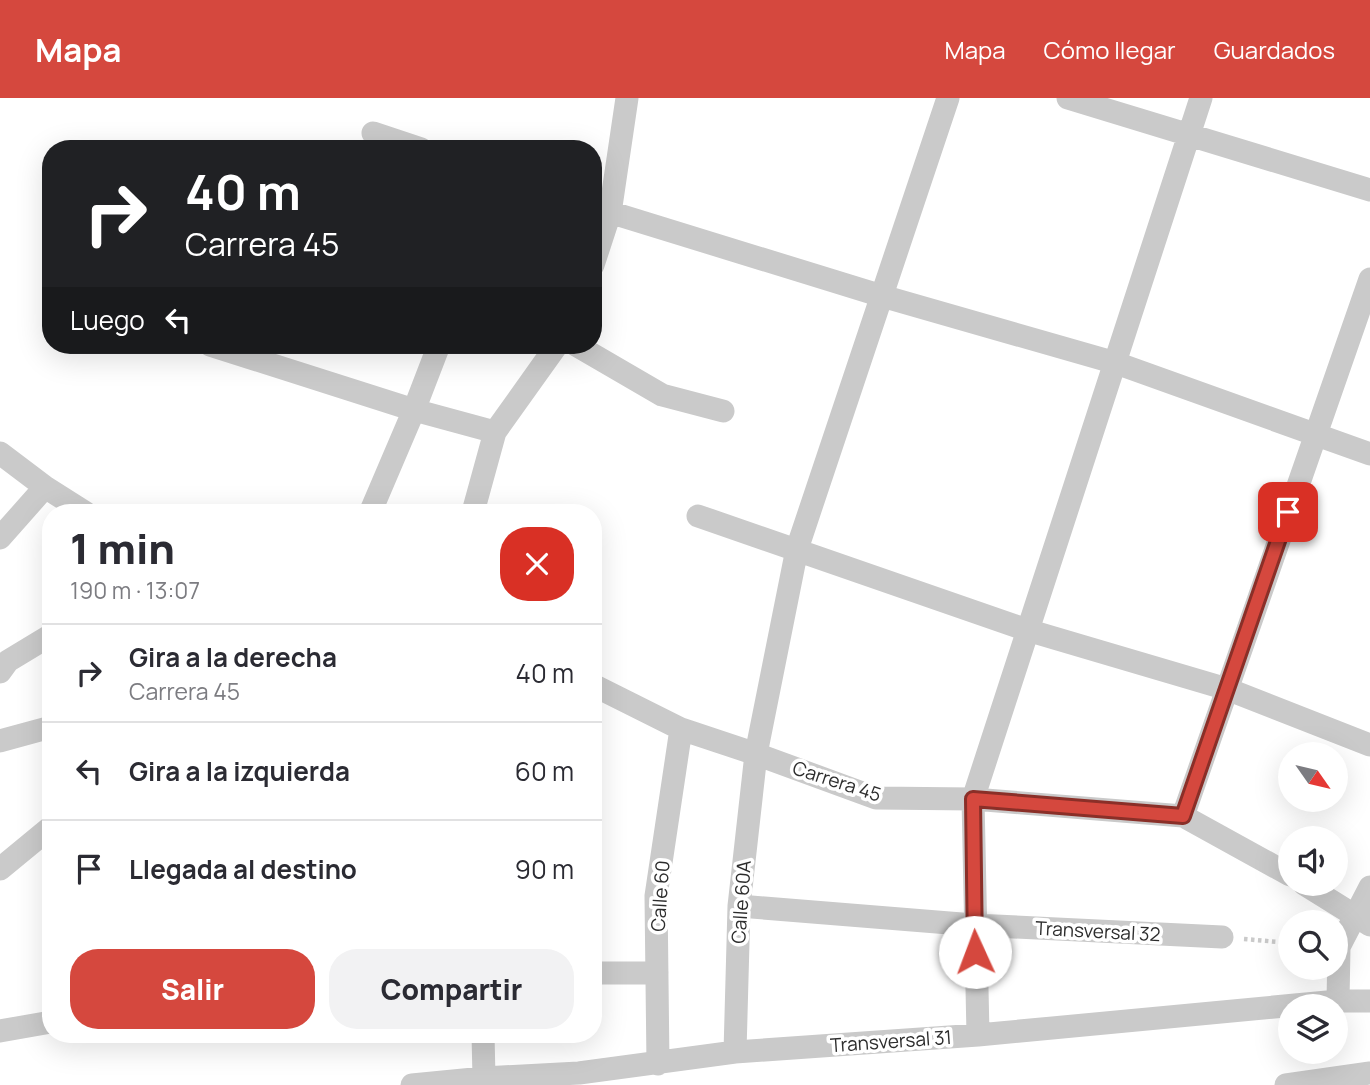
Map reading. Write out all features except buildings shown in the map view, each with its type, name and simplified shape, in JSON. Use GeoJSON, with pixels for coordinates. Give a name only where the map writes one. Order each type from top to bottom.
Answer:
{"type":"FeatureCollection","features":[{"type":"Feature","properties":{"kind":"street"},"geometry":{"type":"LineString","coordinates":[[627,98],[602,210],[881,296],[1116,363],[1370,454]]}},
{"type":"Feature","properties":{"kind":"street","name":"Calle 60A"},"geometry":{"type":"LineString","coordinates":[[735,1052],[739,906],[756,754],[797,549],[948,98]]}},
{"type":"Feature","properties":{"kind":"street"},"geometry":{"type":"LineString","coordinates":[[1068,98],[1370,190]]}},
{"type":"Feature","properties":{"kind":"street"},"geometry":{"type":"LineString","coordinates":[[978,1035],[973,799],[1201,98]]}},
{"type":"Feature","properties":{"kind":"street"},"geometry":{"type":"LineString","coordinates":[[373,133],[394,140]]}},
{"type":"Feature","properties":{"kind":"street"},"geometry":{"type":"LineString","coordinates":[[1183,816],[1370,279]]}},
{"type":"Feature","properties":{"kind":"street"},"geometry":{"type":"LineString","coordinates":[[238,354],[414,410],[495,432]]}},
{"type":"Feature","properties":{"kind":"street"},"geometry":{"type":"LineString","coordinates":[[374,504],[436,354]]}},
{"type":"Feature","properties":{"kind":"street"},"geometry":{"type":"LineString","coordinates":[[475,504],[495,432],[551,354]]}},
{"type":"Feature","properties":{"kind":"street"},"geometry":{"type":"LineString","coordinates":[[591,354],[662,395],[723,411]]}},
{"type":"Feature","properties":{"kind":"street"},"geometry":{"type":"LineString","coordinates":[[0,453],[72,504]]}},
{"type":"Feature","properties":{"kind":"street"},"geometry":{"type":"LineString","coordinates":[[0,538],[45,487]]}},
{"type":"Feature","properties":{"kind":"street"},"geometry":{"type":"LineString","coordinates":[[698,516],[1027,630],[1227,689],[1370,745]]}},
{"type":"Feature","properties":{"kind":"street"},"geometry":{"type":"LineString","coordinates":[[0,672],[8,661],[42,640]]}},
{"type":"Feature","properties":{"kind":"street","name":"Carrera 45"},"geometry":{"type":"LineString","coordinates":[[602,690],[681,729],[876,798],[973,799],[1183,816],[1278,868]]}},
{"type":"Feature","properties":{"kind":"street"},"geometry":{"type":"LineString","coordinates":[[0,741],[42,729]]}},
{"type":"Feature","properties":{"kind":"street","name":"Calle 60"},"geometry":{"type":"LineString","coordinates":[[658,1064],[656,896],[681,729]]}},
{"type":"Feature","properties":{"kind":"street"},"geometry":{"type":"LineString","coordinates":[[0,869],[42,834]]}},
{"type":"Feature","properties":{"kind":"street"},"geometry":{"type":"LineString","coordinates":[[1338,994],[1339,947],[1362,919],[1370,887]]}},
{"type":"Feature","properties":{"kind":"street"},"geometry":{"type":"LineString","coordinates":[[1324,896],[1362,919]]}},
{"type":"Feature","properties":{"kind":"street","name":"Transversal 32"},"geometry":{"type":"LineString","coordinates":[[739,906],[974,925],[1222,937]]}},
{"type":"Feature","properties":{"kind":"street"},"geometry":{"type":"LineString","coordinates":[[602,973],[657,973]]}},
{"type":"Feature","properties":{"kind":"street","name":"Transversal 31"},"geometry":{"type":"LineString","coordinates":[[1348,1002],[1370,1001]]}},
{"type":"Feature","properties":{"kind":"street","name":"Transversal 31"},"geometry":{"type":"LineString","coordinates":[[412,1085],[484,1078],[582,1079],[735,1052],[978,1035],[1278,1008]]}},
{"type":"Feature","properties":{"kind":"street"},"geometry":{"type":"LineString","coordinates":[[0,1031],[42,1024]]}},
{"type":"Feature","properties":{"kind":"street"},"geometry":{"type":"LineString","coordinates":[[482,1043],[484,1078]]}},
{"type":"Feature","properties":{"kind":"street"},"geometry":{"type":"LineString","coordinates":[[1286,1085],[1365,1077]]}},
{"type":"Feature","properties":{"kind":"path"},"geometry":{"type":"LineString","coordinates":[[1222,937],[1278,942]]}},
{"type":"Feature","properties":{"kind":"route"},"geometry":{"type":"LineString","coordinates":[[975,952],[973,799],[1183,816],[1288,512]]}}]}
